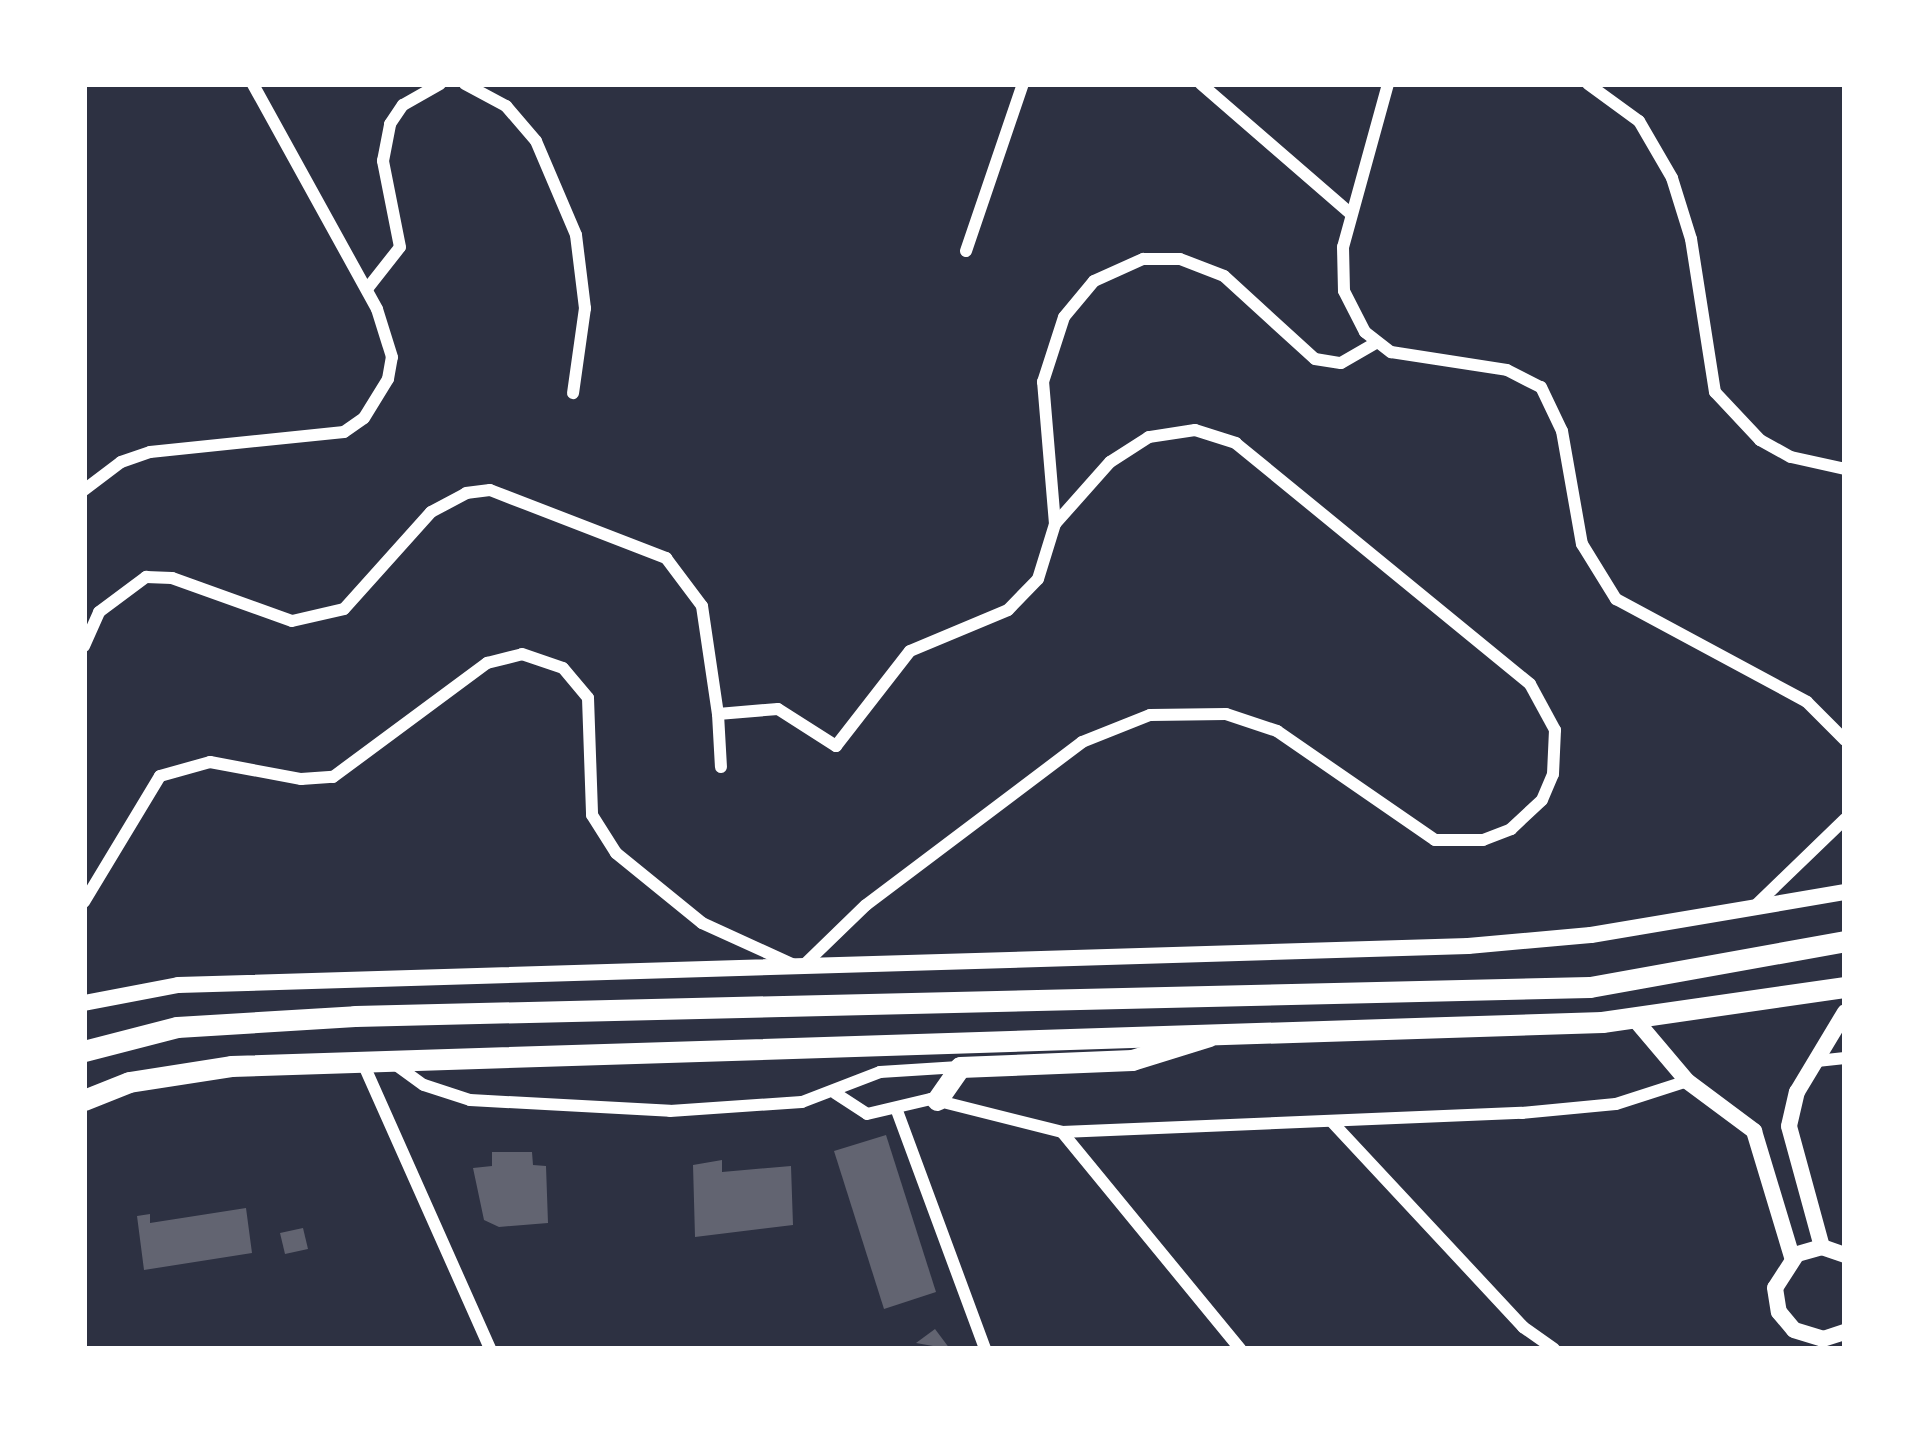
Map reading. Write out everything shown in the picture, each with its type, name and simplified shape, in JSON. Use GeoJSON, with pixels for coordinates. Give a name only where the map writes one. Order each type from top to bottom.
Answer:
{"type":"FeatureCollection","features":[{"type":"Feature","properties":{"kind":"highway"},"geometry":{"type":"LineString","coordinates":[[84,1051],[177,1027],[355,1016],[1590,987],[1845,941]]}},
{"type":"Feature","properties":{"kind":"highway"},"geometry":{"type":"LineString","coordinates":[[84,1100],[179,1072],[362,1061],[1633,1017],[1845,987]]}},
{"type":"Feature","properties":{"kind":"highway"},"geometry":{"type":"LineString","coordinates":[[937,1100],[960,1067],[1132,1060],[1221,1031]]}},
{"type":"Feature","properties":{"kind":"main road"},"geometry":{"type":"LineString","coordinates":[[86,999],[178,985],[1468,946],[1749,911],[1845,892]]}},
{"type":"Feature","properties":{"kind":"main road"},"geometry":{"type":"LineString","coordinates":[[1822,1247],[1789,1126],[1797,1092],[1845,1012]]}},
{"type":"Feature","properties":{"kind":"main road"},"geometry":{"type":"LineString","coordinates":[[1633,1017],[1687,1081],[1731,1106],[1754,1131],[1792,1257]]}},
{"type":"Feature","properties":{"kind":"main road"},"geometry":{"type":"LineString","coordinates":[[1845,1255],[1822,1247],[1792,1257],[1778,1277],[1775,1300],[1785,1322],[1807,1343],[1845,1333]]}},
{"type":"Feature","properties":{"kind":"street"},"geometry":{"type":"LineString","coordinates":[[84,490],[121,462],[150,452],[344,432],[381,394],[392,357],[367,289],[253,84]]}},
{"type":"Feature","properties":{"kind":"street"},"geometry":{"type":"LineString","coordinates":[[367,289],[400,248],[383,161],[390,124],[404,105],[440,84]]}},
{"type":"Feature","properties":{"kind":"street"},"geometry":{"type":"LineString","coordinates":[[465,84],[506,106],[536,141],[576,235],[585,308],[573,393]]}},
{"type":"Feature","properties":{"kind":"street"},"geometry":{"type":"LineString","coordinates":[[966,250],[1023,84]]}},
{"type":"Feature","properties":{"kind":"street"},"geometry":{"type":"LineString","coordinates":[[1201,84],[1351,214]]}},
{"type":"Feature","properties":{"kind":"street"},"geometry":{"type":"LineString","coordinates":[[1388,84],[1351,214],[1344,291],[1375,343],[1411,358],[1507,370],[1540,388],[1562,430],[1582,544],[1616,599],[1808,702],[1845,740]]}},
{"type":"Feature","properties":{"kind":"street"},"geometry":{"type":"LineString","coordinates":[[1588,84],[1639,121],[1672,178],[1691,239],[1715,392],[1760,440],[1791,457],[1845,469]]}},
{"type":"Feature","properties":{"kind":"street"},"geometry":{"type":"LineString","coordinates":[[718,714],[778,709],[836,746],[910,652],[1024,596],[1047,561],[1054,524],[1043,382],[1064,316],[1116,268],[1160,256],[1206,267],[1315,359],[1341,363],[1375,343]]}},
{"type":"Feature","properties":{"kind":"street"},"geometry":{"type":"LineString","coordinates":[[84,902],[160,776],[209,762],[301,779],[333,777],[487,663],[522,654],[563,668],[588,698],[592,815],[616,853],[702,923],[800,965],[866,904],[1064,755],[1150,715],[1226,714],[1277,730],[1435,840],[1483,840],[1511,829],[1542,800],[1553,774],[1555,730],[1531,684],[1236,442],[1196,430],[1149,436],[1110,462],[1054,524]]}},
{"type":"Feature","properties":{"kind":"street"},"geometry":{"type":"LineString","coordinates":[[84,646],[99,612],[146,577],[172,578],[292,621],[344,609],[431,512],[466,493],[490,490],[649,548],[680,570],[705,618],[721,767]]}},
{"type":"Feature","properties":{"kind":"street"},"geometry":{"type":"LineString","coordinates":[[1749,911],[1845,819]]}},
{"type":"Feature","properties":{"kind":"street"},"geometry":{"type":"LineString","coordinates":[[1817,1061],[1845,1058]]}},
{"type":"Feature","properties":{"kind":"street"},"geometry":{"type":"LineString","coordinates":[[390,1060],[424,1085],[470,1100],[670,1111],[835,1093],[880,1072],[960,1067]]}},
{"type":"Feature","properties":{"kind":"street"},"geometry":{"type":"LineString","coordinates":[[362,1061],[490,1349]]}},
{"type":"Feature","properties":{"kind":"street"},"geometry":{"type":"LineString","coordinates":[[835,1093],[867,1114],[937,1100],[1062,1132],[1333,1123],[1616,1104],[1687,1081]]}},
{"type":"Feature","properties":{"kind":"street"},"geometry":{"type":"LineString","coordinates":[[896,1108],[985,1349]]}},
{"type":"Feature","properties":{"kind":"street"},"geometry":{"type":"LineString","coordinates":[[1333,1123],[1523,1327],[1554,1349]]}},
{"type":"Feature","properties":{"kind":"street"},"geometry":{"type":"LineString","coordinates":[[1062,1132],[1240,1349]]}},
{"type":"Feature","properties":{"kind":"building"},"geometry":{"type":"Polygon","coordinates":[[[886,1135],[936,1292],[884,1309],[834,1151],[886,1135]]]}},
{"type":"Feature","properties":{"kind":"building"},"geometry":{"type":"Polygon","coordinates":[[[492,1152],[532,1152],[533,1165],[546,1166],[548,1223],[499,1227],[484,1220],[473,1168],[492,1166],[492,1152]]]}},
{"type":"Feature","properties":{"kind":"building"},"geometry":{"type":"Polygon","coordinates":[[[722,1160],[722,1172],[791,1166],[793,1225],[695,1237],[693,1165],[722,1160]]]}},
{"type":"Feature","properties":{"kind":"building"},"geometry":{"type":"Polygon","coordinates":[[[246,1208],[252,1253],[144,1270],[137,1216],[150,1214],[150,1223],[246,1208]]]}},
{"type":"Feature","properties":{"kind":"building"},"geometry":{"type":"Polygon","coordinates":[[[303,1228],[308,1249],[285,1254],[280,1233],[303,1228]]]}},
{"type":"Feature","properties":{"kind":"building"},"geometry":{"type":"Polygon","coordinates":[[[935,1329],[950,1349],[916,1343],[935,1329]]]}}]}
